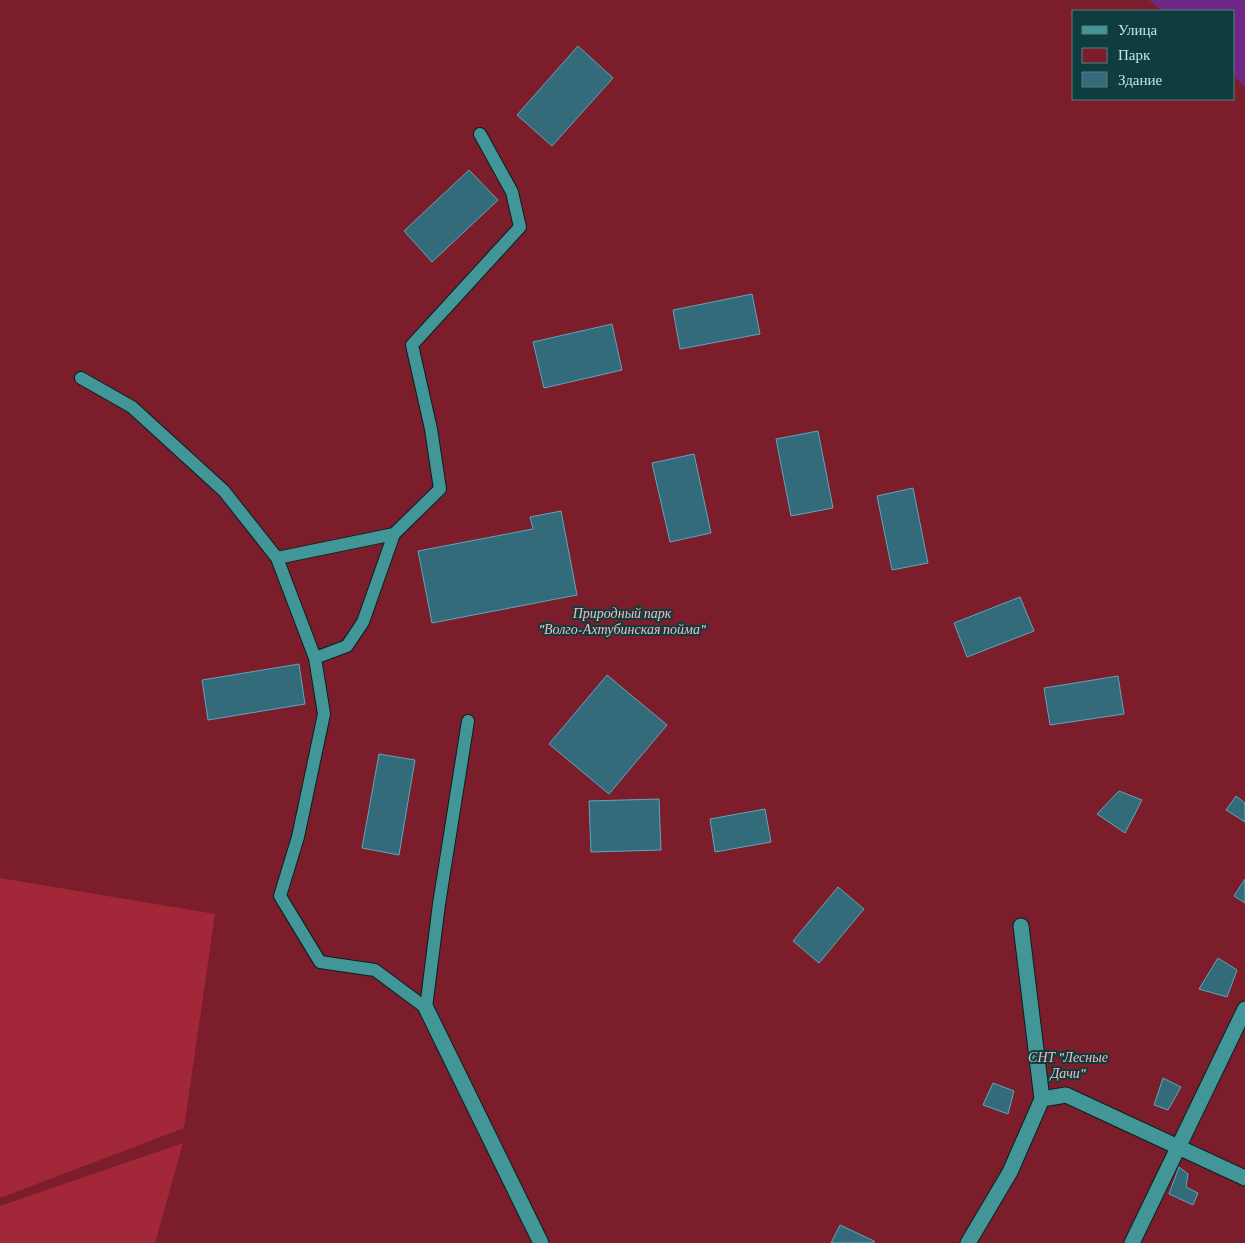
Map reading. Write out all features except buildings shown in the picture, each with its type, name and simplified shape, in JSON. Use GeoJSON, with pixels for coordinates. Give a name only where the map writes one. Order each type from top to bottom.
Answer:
{"type":"FeatureCollection","features":[{"type":"Feature","properties":{"kind":"street"},"geometry":{"type":"LineString","coordinates":[[968,1243],[1010,1172],[1042,1099],[1021,926]]}},
{"type":"Feature","properties":{"kind":"street"},"geometry":{"type":"LineString","coordinates":[[426,1008],[541,1243]]}},
{"type":"Feature","properties":{"kind":"street"},"geometry":{"type":"LineString","coordinates":[[1132,1243],[1245,1009]]}},
{"type":"Feature","properties":{"kind":"street"},"geometry":{"type":"LineString","coordinates":[[1042,1099],[1066,1095],[1245,1178]]}},
{"type":"Feature","properties":{"kind":"lane"},"geometry":{"type":"LineString","coordinates":[[315,658],[348,646],[363,622],[394,534],[440,489],[431,430],[412,345],[520,227],[512,192],[480,134]]}},
{"type":"Feature","properties":{"kind":"lane"},"geometry":{"type":"LineString","coordinates":[[81,378],[132,407],[224,491],[277,558],[315,658],[324,714],[298,837],[280,896],[320,962],[375,970],[426,1008],[439,904],[468,721]]}},
{"type":"Feature","properties":{"kind":"lane"},"geometry":{"type":"LineString","coordinates":[[277,558],[394,534]]}},
{"type":"Feature","properties":{"kind":"green space","name":"СНТ \"Лесные Дачи\""},"geometry":{"type":"Polygon","coordinates":[[[0,0],[1245,0],[1245,1243],[0,1243],[0,0]]]}},
{"type":"Feature","properties":{"kind":"shaded area"},"geometry":{"type":"Polygon","coordinates":[[[1149,0],[1245,0],[1245,87],[1235,77],[1235,10],[1161,10],[1149,0]]]}},
{"type":"Feature","properties":{"kind":"shaded area"},"geometry":{"type":"Polygon","coordinates":[[[0,878],[215,914],[184,1128],[0,1198],[0,878]]]}},
{"type":"Feature","properties":{"kind":"shaded area"},"geometry":{"type":"Polygon","coordinates":[[[183,1143],[155,1243],[0,1243],[0,1206],[183,1143]]]}},
{"type":"Feature","properties":{"kind":"park label","name":"Природный парк \"Волго-Ахтубинская пойма\""},"geometry":{"type":"Point","coordinates":[622,622]}}]}
